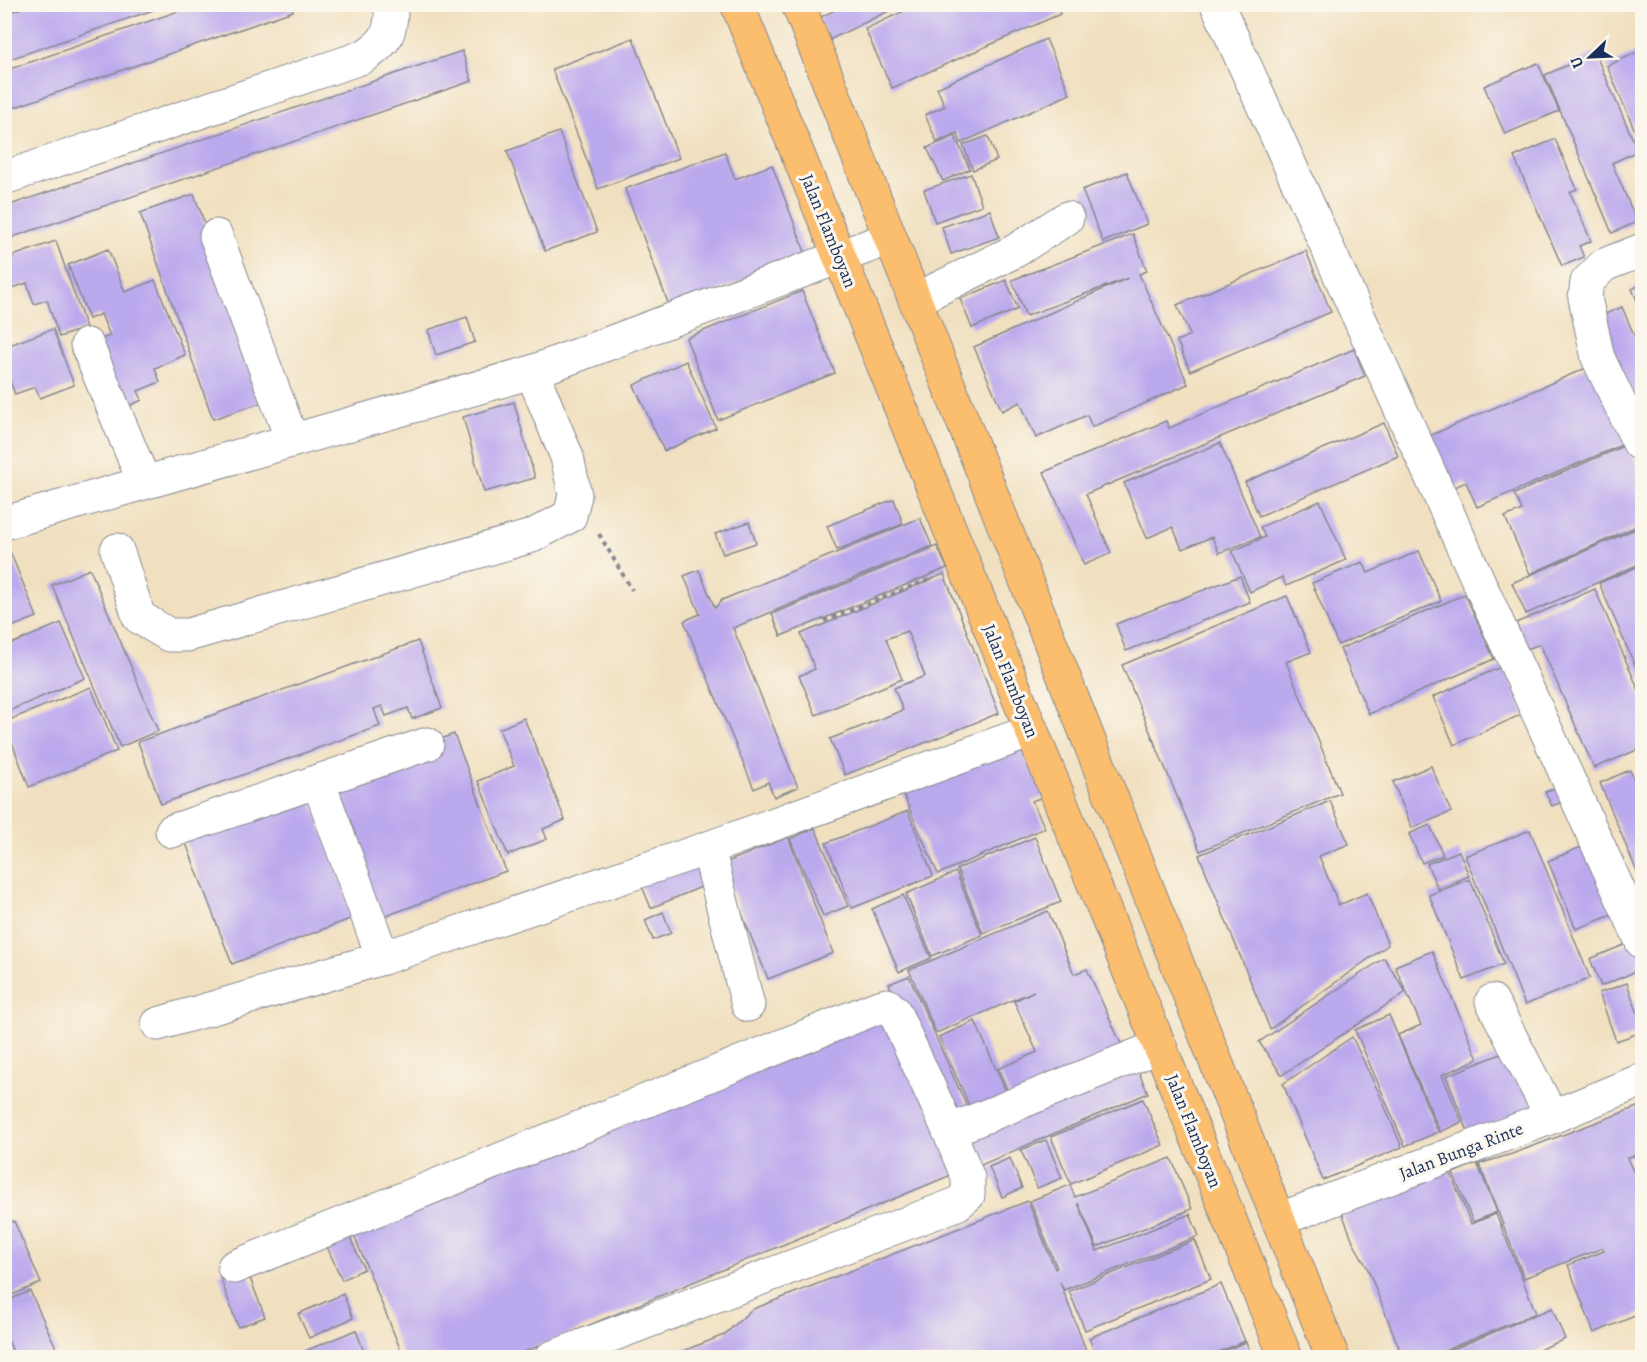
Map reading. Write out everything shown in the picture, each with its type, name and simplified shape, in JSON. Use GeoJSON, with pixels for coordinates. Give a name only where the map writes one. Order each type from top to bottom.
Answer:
{"type":"FeatureCollection","features":[{"type":"Feature","properties":{"kind":"main road","name":"Jalan Flamboyan"},"geometry":{"type":"LineString","coordinates":[[737,4],[1286,1358]]}},
{"type":"Feature","properties":{"kind":"main road"},"geometry":{"type":"LineString","coordinates":[[798,4],[1333,1358]]}},
{"type":"Feature","properties":{"kind":"street"},"geometry":{"type":"LineString","coordinates":[[4,178],[363,57],[378,48],[387,37],[391,21],[391,4]]}},
{"type":"Feature","properties":{"kind":"street"},"geometry":{"type":"LineString","coordinates":[[1217,4],[1642,942]]}},
{"type":"Feature","properties":{"kind":"street"},"geometry":{"type":"LineString","coordinates":[[915,300],[1015,251],[1067,218]]}},
{"type":"Feature","properties":{"kind":"street"},"geometry":{"type":"LineString","coordinates":[[216,236],[292,440]]}},
{"type":"Feature","properties":{"kind":"street"},"geometry":{"type":"LineString","coordinates":[[4,523],[532,372],[890,238]]}},
{"type":"Feature","properties":{"kind":"street"},"geometry":{"type":"LineString","coordinates":[[1639,443],[1598,358],[1585,298],[1587,282],[1604,265],[1642,250]]}},
{"type":"Feature","properties":{"kind":"street"},"geometry":{"type":"LineString","coordinates":[[87,345],[144,483]]}},
{"type":"Feature","properties":{"kind":"street"},"geometry":{"type":"LineString","coordinates":[[117,550],[139,617],[170,634],[188,635],[531,536],[570,516],[575,495],[567,458],[532,372]]}},
{"type":"Feature","properties":{"kind":"street"},"geometry":{"type":"LineString","coordinates":[[158,1024],[383,958],[708,848],[1032,731]]}},
{"type":"Feature","properties":{"kind":"street"},"geometry":{"type":"LineString","coordinates":[[172,831],[427,744]]}},
{"type":"Feature","properties":{"kind":"street"},"geometry":{"type":"LineString","coordinates":[[318,781],[383,958]]}},
{"type":"Feature","properties":{"kind":"street"},"geometry":{"type":"LineString","coordinates":[[708,848],[748,1005]]}},
{"type":"Feature","properties":{"kind":"street"},"geometry":{"type":"LineString","coordinates":[[1492,1001],[1551,1117]]}},
{"type":"Feature","properties":{"kind":"street"},"geometry":{"type":"LineString","coordinates":[[234,1267],[887,1005],[894,1011],[968,1178],[968,1195],[957,1204],[551,1358]]}},
{"type":"Feature","properties":{"kind":"street"},"geometry":{"type":"LineString","coordinates":[[949,1131],[1160,1046]]}},
{"type":"Feature","properties":{"kind":"street","name":"Jalan Bunga Rinte"},"geometry":{"type":"LineString","coordinates":[[1278,1220],[1551,1117],[1642,1080]]}},
{"type":"Feature","properties":{"kind":"path"},"geometry":{"type":"LineString","coordinates":[[575,495],[632,590]]}},
{"type":"Feature","properties":{"kind":"path"},"geometry":{"type":"LineString","coordinates":[[824,621],[965,566]]}},
{"type":"Feature","properties":{"kind":"building"},"geometry":{"type":"Polygon","coordinates":[[[33,4],[168,5],[4,61],[4,14],[33,4]]]}},
{"type":"Feature","properties":{"kind":"building"},"geometry":{"type":"Polygon","coordinates":[[[199,4],[290,4],[293,11],[4,111],[4,71],[199,4]]]}},
{"type":"Feature","properties":{"kind":"building"},"geometry":{"type":"Polygon","coordinates":[[[847,4],[903,4],[829,40],[819,18],[847,4]]]}},
{"type":"Feature","properties":{"kind":"building"},"geometry":{"type":"Polygon","coordinates":[[[919,4],[1056,4],[1060,14],[892,88],[865,29],[919,4]]]}},
{"type":"Feature","properties":{"kind":"building"},"geometry":{"type":"Polygon","coordinates":[[[633,38],[679,158],[598,189],[552,69],[633,38]]]}},
{"type":"Feature","properties":{"kind":"building"},"geometry":{"type":"Polygon","coordinates":[[[1046,39],[1070,94],[961,143],[957,133],[937,142],[925,115],[945,106],[937,88],[1046,39]]]}},
{"type":"Feature","properties":{"kind":"building"},"geometry":{"type":"Polygon","coordinates":[[[1642,50],[1642,147],[1607,66],[1642,50]]]}},
{"type":"Feature","properties":{"kind":"building"},"geometry":{"type":"Polygon","coordinates":[[[462,51],[472,81],[4,240],[4,207],[462,51]]]}},
{"type":"Feature","properties":{"kind":"building"},"geometry":{"type":"Polygon","coordinates":[[[1595,53],[1638,151],[1612,163],[1637,222],[1612,233],[1545,75],[1595,53]]]}},
{"type":"Feature","properties":{"kind":"building"},"geometry":{"type":"Polygon","coordinates":[[[1538,63],[1559,111],[1505,134],[1484,86],[1538,63]]]}},
{"type":"Feature","properties":{"kind":"building"},"geometry":{"type":"Polygon","coordinates":[[[559,132],[597,232],[545,251],[507,151],[559,132]]]}},
{"type":"Feature","properties":{"kind":"building"},"geometry":{"type":"Polygon","coordinates":[[[955,136],[970,169],[943,181],[927,148],[955,136]]]}},
{"type":"Feature","properties":{"kind":"building"},"geometry":{"type":"Polygon","coordinates":[[[988,136],[997,160],[973,170],[963,145],[988,136]]]}},
{"type":"Feature","properties":{"kind":"building"},"geometry":{"type":"Polygon","coordinates":[[[1555,139],[1577,189],[1570,192],[1591,241],[1579,246],[1584,257],[1562,266],[1514,157],[1555,139]]]}},
{"type":"Feature","properties":{"kind":"building"},"geometry":{"type":"Polygon","coordinates":[[[725,152],[735,179],[772,165],[807,257],[670,308],[625,189],[725,152]]]}},
{"type":"Feature","properties":{"kind":"building"},"geometry":{"type":"Polygon","coordinates":[[[1127,172],[1147,224],[1103,242],[1082,190],[1127,172]]]}},
{"type":"Feature","properties":{"kind":"building"},"geometry":{"type":"Polygon","coordinates":[[[971,174],[982,205],[935,222],[924,190],[971,174]]]}},
{"type":"Feature","properties":{"kind":"building"},"geometry":{"type":"Polygon","coordinates":[[[194,194],[269,400],[213,419],[140,213],[194,194]]]}},
{"type":"Feature","properties":{"kind":"building"},"geometry":{"type":"Polygon","coordinates":[[[990,210],[999,237],[951,254],[942,227],[990,210]]]}},
{"type":"Feature","properties":{"kind":"building"},"geometry":{"type":"Polygon","coordinates":[[[1133,234],[1147,271],[1139,274],[1188,384],[1092,427],[1087,415],[1036,438],[1020,402],[1002,411],[974,347],[1128,278],[1026,316],[1012,280],[1133,234]]]}},
{"type":"Feature","properties":{"kind":"building"},"geometry":{"type":"Polygon","coordinates":[[[56,241],[86,328],[59,337],[47,300],[34,304],[27,283],[4,291],[4,259],[56,241]]]}},
{"type":"Feature","properties":{"kind":"building"},"geometry":{"type":"Polygon","coordinates":[[[108,249],[125,292],[155,280],[185,355],[155,368],[160,382],[138,391],[142,400],[122,409],[95,341],[110,336],[101,314],[89,319],[68,265],[108,249]]]}},
{"type":"Feature","properties":{"kind":"building"},"geometry":{"type":"Polygon","coordinates":[[[1306,251],[1331,312],[1190,371],[1177,341],[1190,335],[1177,305],[1306,251]]]}},
{"type":"Feature","properties":{"kind":"building"},"geometry":{"type":"Polygon","coordinates":[[[1006,280],[1018,309],[972,328],[960,299],[1006,280]]]}},
{"type":"Feature","properties":{"kind":"building"},"geometry":{"type":"Polygon","coordinates":[[[1642,284],[1642,312],[1632,289],[1642,284]]]}},
{"type":"Feature","properties":{"kind":"building"},"geometry":{"type":"Polygon","coordinates":[[[802,291],[835,373],[718,420],[686,338],[802,291]]]}},
{"type":"Feature","properties":{"kind":"building"},"geometry":{"type":"Polygon","coordinates":[[[1622,307],[1642,354],[1642,411],[1640,412],[1598,317],[1622,307]]]}},
{"type":"Feature","properties":{"kind":"building"},"geometry":{"type":"Polygon","coordinates":[[[467,317],[475,342],[436,355],[428,330],[467,317]]]}},
{"type":"Feature","properties":{"kind":"building"},"geometry":{"type":"Polygon","coordinates":[[[53,329],[74,385],[40,398],[35,387],[15,394],[4,366],[4,347],[53,329]]]}},
{"type":"Feature","properties":{"kind":"building"},"geometry":{"type":"Polygon","coordinates":[[[1354,349],[1365,376],[1086,494],[1111,553],[1084,565],[1044,472],[1166,421],[1169,428],[1354,349]]]}},
{"type":"Feature","properties":{"kind":"building"},"geometry":{"type":"Polygon","coordinates":[[[686,361],[716,428],[664,451],[634,385],[686,361]]]}},
{"type":"Feature","properties":{"kind":"building"},"geometry":{"type":"Polygon","coordinates":[[[1593,365],[1626,443],[1477,507],[1466,482],[1452,488],[1429,436],[1593,365]]]}},
{"type":"Feature","properties":{"kind":"building"},"geometry":{"type":"Polygon","coordinates":[[[514,402],[535,478],[484,492],[463,417],[514,402]]]}},
{"type":"Feature","properties":{"kind":"building"},"geometry":{"type":"Polygon","coordinates":[[[1384,423],[1398,456],[1259,516],[1245,482],[1384,423]]]}},
{"type":"Feature","properties":{"kind":"building"},"geometry":{"type":"Polygon","coordinates":[[[1220,443],[1260,537],[1219,553],[1212,537],[1182,549],[1173,527],[1147,538],[1124,483],[1220,443]]]}},
{"type":"Feature","properties":{"kind":"building"},"geometry":{"type":"Polygon","coordinates":[[[1628,444],[1642,476],[1642,524],[1530,574],[1505,517],[1522,510],[1514,494],[1628,444]]]}},
{"type":"Feature","properties":{"kind":"building"},"geometry":{"type":"Polygon","coordinates":[[[894,499],[903,524],[837,550],[827,526],[894,499]]]}},
{"type":"Feature","properties":{"kind":"building"},"geometry":{"type":"Polygon","coordinates":[[[1320,501],[1346,560],[1286,586],[1282,577],[1250,592],[1232,551],[1265,537],[1260,527],[1320,501]]]}},
{"type":"Feature","properties":{"kind":"building"},"geometry":{"type":"Polygon","coordinates":[[[920,518],[932,546],[733,628],[798,787],[774,797],[768,782],[754,789],[684,621],[700,614],[684,576],[699,570],[715,608],[722,600],[920,518]]]}},
{"type":"Feature","properties":{"kind":"building"},"geometry":{"type":"Polygon","coordinates":[[[749,522],[756,543],[723,554],[715,534],[749,522]]]}},
{"type":"Feature","properties":{"kind":"building"},"geometry":{"type":"Polygon","coordinates":[[[1642,526],[1642,563],[1526,614],[1512,583],[1642,526]]]}},
{"type":"Feature","properties":{"kind":"building"},"geometry":{"type":"Polygon","coordinates":[[[4,537],[37,617],[4,630],[4,537]]]}},
{"type":"Feature","properties":{"kind":"building"},"geometry":{"type":"Polygon","coordinates":[[[937,546],[947,568],[781,636],[772,614],[937,546]]]}},
{"type":"Feature","properties":{"kind":"building"},"geometry":{"type":"Polygon","coordinates":[[[1419,551],[1441,601],[1338,645],[1312,583],[1363,562],[1368,573],[1419,551]]]}},
{"type":"Feature","properties":{"kind":"building"},"geometry":{"type":"Polygon","coordinates":[[[1642,565],[1642,682],[1599,583],[1642,565]]]}},
{"type":"Feature","properties":{"kind":"building"},"geometry":{"type":"Polygon","coordinates":[[[90,569],[158,731],[120,747],[52,585],[90,569]]]}},
{"type":"Feature","properties":{"kind":"building"},"geometry":{"type":"Polygon","coordinates":[[[944,574],[999,713],[845,775],[830,739],[903,710],[894,688],[925,676],[907,631],[886,639],[902,679],[816,715],[799,676],[815,669],[801,634],[944,574]]]}},
{"type":"Feature","properties":{"kind":"building"},"geometry":{"type":"Polygon","coordinates":[[[1240,576],[1250,602],[1126,651],[1116,624],[1240,576]]]}},
{"type":"Feature","properties":{"kind":"building"},"geometry":{"type":"Polygon","coordinates":[[[1595,589],[1642,698],[1642,748],[1594,768],[1540,644],[1527,649],[1516,623],[1595,589]]]}},
{"type":"Feature","properties":{"kind":"building"},"geometry":{"type":"Polygon","coordinates":[[[1465,594],[1494,659],[1369,714],[1340,649],[1465,594]]]}},
{"type":"Feature","properties":{"kind":"building"},"geometry":{"type":"Polygon","coordinates":[[[1287,596],[1311,652],[1286,662],[1340,793],[1200,851],[1122,665],[1287,596]]]}},
{"type":"Feature","properties":{"kind":"building"},"geometry":{"type":"Polygon","coordinates":[[[61,623],[85,678],[4,713],[4,647],[61,623]]]}},
{"type":"Feature","properties":{"kind":"building"},"geometry":{"type":"Polygon","coordinates":[[[418,641],[442,708],[412,719],[408,708],[386,716],[382,706],[374,709],[380,726],[161,804],[138,742],[418,641]]]}},
{"type":"Feature","properties":{"kind":"building"},"geometry":{"type":"Polygon","coordinates":[[[1503,666],[1525,713],[1454,745],[1433,697],[1503,666]]]}},
{"type":"Feature","properties":{"kind":"building"},"geometry":{"type":"Polygon","coordinates":[[[91,687],[117,751],[29,787],[4,722],[91,687]]]}},
{"type":"Feature","properties":{"kind":"building"},"geometry":{"type":"Polygon","coordinates":[[[524,718],[565,820],[543,829],[547,839],[508,855],[478,781],[514,766],[499,729],[524,718]]]}},
{"type":"Feature","properties":{"kind":"building"},"geometry":{"type":"Polygon","coordinates":[[[454,734],[506,871],[378,919],[326,783],[454,734]]]}},
{"type":"Feature","properties":{"kind":"building"},"geometry":{"type":"Polygon","coordinates":[[[1022,743],[1045,796],[1032,801],[1045,828],[938,874],[903,794],[1022,743]]]}},
{"type":"Feature","properties":{"kind":"building"},"geometry":{"type":"Polygon","coordinates":[[[1431,766],[1451,812],[1412,828],[1393,782],[1431,766]]]}},
{"type":"Feature","properties":{"kind":"building"},"geometry":{"type":"Polygon","coordinates":[[[1630,770],[1642,799],[1642,884],[1600,783],[1630,770]]]}},
{"type":"Feature","properties":{"kind":"building"},"geometry":{"type":"Polygon","coordinates":[[[1566,784],[1572,798],[1552,806],[1545,792],[1566,784]]]}},
{"type":"Feature","properties":{"kind":"building"},"geometry":{"type":"Polygon","coordinates":[[[308,792],[355,917],[232,964],[184,838],[308,792]]]}},
{"type":"Feature","properties":{"kind":"building"},"geometry":{"type":"Polygon","coordinates":[[[1330,801],[1349,844],[1319,856],[1339,905],[1367,893],[1388,945],[1270,1029],[1199,855],[1330,801]]]}},
{"type":"Feature","properties":{"kind":"building"},"geometry":{"type":"Polygon","coordinates":[[[908,811],[933,876],[852,908],[826,843],[908,811]]]}},
{"type":"Feature","properties":{"kind":"building"},"geometry":{"type":"Polygon","coordinates":[[[1430,825],[1443,855],[1422,863],[1409,834],[1430,825]]]}},
{"type":"Feature","properties":{"kind":"building"},"geometry":{"type":"Polygon","coordinates":[[[815,828],[848,906],[823,916],[790,839],[815,828]]]}},
{"type":"Feature","properties":{"kind":"building"},"geometry":{"type":"Polygon","coordinates":[[[1530,830],[1590,978],[1525,1005],[1465,856],[1530,830]]]}},
{"type":"Feature","properties":{"kind":"building"},"geometry":{"type":"Polygon","coordinates":[[[788,837],[833,953],[768,979],[722,864],[788,837]]]}},
{"type":"Feature","properties":{"kind":"building"},"geometry":{"type":"Polygon","coordinates":[[[1035,837],[1061,902],[983,933],[957,869],[1035,837]]]}},
{"type":"Feature","properties":{"kind":"building"},"geometry":{"type":"Polygon","coordinates":[[[1593,842],[1620,912],[1576,929],[1548,861],[1593,842]]]}},
{"type":"Feature","properties":{"kind":"building"},"geometry":{"type":"Polygon","coordinates":[[[1459,851],[1469,876],[1438,889],[1427,864],[1459,851]]]}},
{"type":"Feature","properties":{"kind":"building"},"geometry":{"type":"Polygon","coordinates":[[[702,854],[713,882],[651,908],[639,879],[702,854]]]}},
{"type":"Feature","properties":{"kind":"building"},"geometry":{"type":"Polygon","coordinates":[[[956,872],[982,935],[932,956],[906,894],[956,872]]]}},
{"type":"Feature","properties":{"kind":"building"},"geometry":{"type":"Polygon","coordinates":[[[1470,879],[1504,964],[1464,980],[1429,895],[1470,879]]]}},
{"type":"Feature","properties":{"kind":"building"},"geometry":{"type":"Polygon","coordinates":[[[903,895],[931,958],[899,972],[872,909],[903,895]]]}},
{"type":"Feature","properties":{"kind":"building"},"geometry":{"type":"Polygon","coordinates":[[[1048,911],[1074,974],[1087,969],[1123,1048],[1011,1098],[998,1069],[1037,1052],[1014,1001],[1034,991],[936,1033],[909,970],[1048,911]]]}},
{"type":"Feature","properties":{"kind":"building"},"geometry":{"type":"Polygon","coordinates":[[[663,912],[671,933],[653,940],[645,920],[663,912]]]}},
{"type":"Feature","properties":{"kind":"building"},"geometry":{"type":"Polygon","coordinates":[[[1636,940],[1642,955],[1642,969],[1601,986],[1590,959],[1636,940]]]}},
{"type":"Feature","properties":{"kind":"building"},"geometry":{"type":"Polygon","coordinates":[[[1432,951],[1478,1059],[1442,1075],[1462,1122],[1440,1132],[1398,1035],[1421,1025],[1395,966],[1432,951]]]}},
{"type":"Feature","properties":{"kind":"building"},"geometry":{"type":"Polygon","coordinates":[[[1384,958],[1406,992],[1282,1075],[1259,1042],[1384,958]]]}},
{"type":"Feature","properties":{"kind":"building"},"geometry":{"type":"Polygon","coordinates":[[[909,976],[970,1114],[951,1123],[889,984],[909,976]]]}},
{"type":"Feature","properties":{"kind":"building"},"geometry":{"type":"Polygon","coordinates":[[[1627,983],[1642,1032],[1616,1041],[1599,993],[1627,983]]]}},
{"type":"Feature","properties":{"kind":"building"},"geometry":{"type":"Polygon","coordinates":[[[887,1007],[956,1173],[510,1358],[404,1358],[351,1228],[887,1007]]]}},
{"type":"Feature","properties":{"kind":"building"},"geometry":{"type":"Polygon","coordinates":[[[1389,1015],[1438,1132],[1405,1146],[1355,1030],[1389,1015]]]}},
{"type":"Feature","properties":{"kind":"building"},"geometry":{"type":"Polygon","coordinates":[[[975,1021],[1011,1103],[975,1119],[939,1037],[975,1021]]]}},
{"type":"Feature","properties":{"kind":"building"},"geometry":{"type":"Polygon","coordinates":[[[1352,1037],[1402,1147],[1323,1180],[1283,1084],[1352,1037]]]}},
{"type":"Feature","properties":{"kind":"building"},"geometry":{"type":"Polygon","coordinates":[[[1511,1050],[1535,1107],[1469,1134],[1446,1076],[1511,1050]]]}},
{"type":"Feature","properties":{"kind":"building"},"geometry":{"type":"Polygon","coordinates":[[[1134,1062],[1148,1093],[974,1168],[960,1138],[1134,1062]]]}},
{"type":"Feature","properties":{"kind":"building"},"geometry":{"type":"Polygon","coordinates":[[[1143,1099],[1163,1145],[1071,1184],[1051,1137],[1143,1099]]]}},
{"type":"Feature","properties":{"kind":"building"},"geometry":{"type":"Polygon","coordinates":[[[1637,1107],[1642,1117],[1642,1153],[1627,1158],[1633,1171],[1642,1167],[1642,1313],[1594,1333],[1568,1265],[1604,1251],[1603,1248],[1524,1278],[1479,1164],[1637,1107]]]}},
{"type":"Feature","properties":{"kind":"building"},"geometry":{"type":"Polygon","coordinates":[[[1046,1140],[1062,1178],[1037,1188],[1021,1150],[1046,1140]]]}},
{"type":"Feature","properties":{"kind":"building"},"geometry":{"type":"Polygon","coordinates":[[[1010,1158],[1022,1188],[1002,1197],[989,1167],[1010,1158]]]}},
{"type":"Feature","properties":{"kind":"building"},"geometry":{"type":"Polygon","coordinates":[[[1171,1158],[1192,1209],[1097,1247],[1078,1203],[1097,1251],[1190,1214],[1199,1236],[1064,1290],[1060,1282],[1089,1358],[665,1358],[724,1335],[751,1310],[1028,1201],[1055,1269],[1057,1268],[1030,1201],[1070,1185],[1075,1197],[1171,1158]]]}},
{"type":"Feature","properties":{"kind":"building"},"geometry":{"type":"Polygon","coordinates":[[[1446,1162],[1471,1224],[1496,1214],[1536,1313],[1426,1358],[1403,1358],[1367,1267],[1354,1244],[1339,1205],[1446,1162]]]}},
{"type":"Feature","properties":{"kind":"building"},"geometry":{"type":"Polygon","coordinates":[[[1477,1163],[1497,1212],[1473,1222],[1453,1173],[1477,1163]]]}},
{"type":"Feature","properties":{"kind":"building"},"geometry":{"type":"Polygon","coordinates":[[[14,1221],[41,1283],[9,1296],[4,1286],[4,1225],[14,1221]]]}},
{"type":"Feature","properties":{"kind":"building"},"geometry":{"type":"Polygon","coordinates":[[[347,1230],[364,1269],[342,1280],[324,1240],[347,1230]]]}},
{"type":"Feature","properties":{"kind":"building"},"geometry":{"type":"Polygon","coordinates":[[[1195,1240],[1211,1279],[1085,1330],[1069,1291],[1195,1240]]]}},
{"type":"Feature","properties":{"kind":"building"},"geometry":{"type":"Polygon","coordinates":[[[245,1265],[265,1317],[238,1327],[219,1274],[245,1265]]]}},
{"type":"Feature","properties":{"kind":"building"},"geometry":{"type":"Polygon","coordinates":[[[1221,1284],[1245,1341],[1204,1358],[1097,1358],[1089,1338],[1221,1284]]]}},
{"type":"Feature","properties":{"kind":"building"},"geometry":{"type":"Polygon","coordinates":[[[30,1291],[58,1352],[45,1358],[16,1358],[4,1332],[4,1302],[30,1291]]]}},
{"type":"Feature","properties":{"kind":"building"},"geometry":{"type":"Polygon","coordinates":[[[343,1294],[353,1318],[309,1338],[298,1314],[343,1294]]]}},
{"type":"Feature","properties":{"kind":"building"},"geometry":{"type":"Polygon","coordinates":[[[1552,1308],[1565,1339],[1520,1358],[1431,1358],[1552,1308]]]}},
{"type":"Feature","properties":{"kind":"building"},"geometry":{"type":"Polygon","coordinates":[[[356,1330],[366,1358],[302,1358],[300,1353],[356,1330]]]}},
{"type":"Feature","properties":{"kind":"building"},"geometry":{"type":"Polygon","coordinates":[[[1246,1342],[1253,1358],[1209,1358],[1209,1357],[1246,1342]]]}}]}
